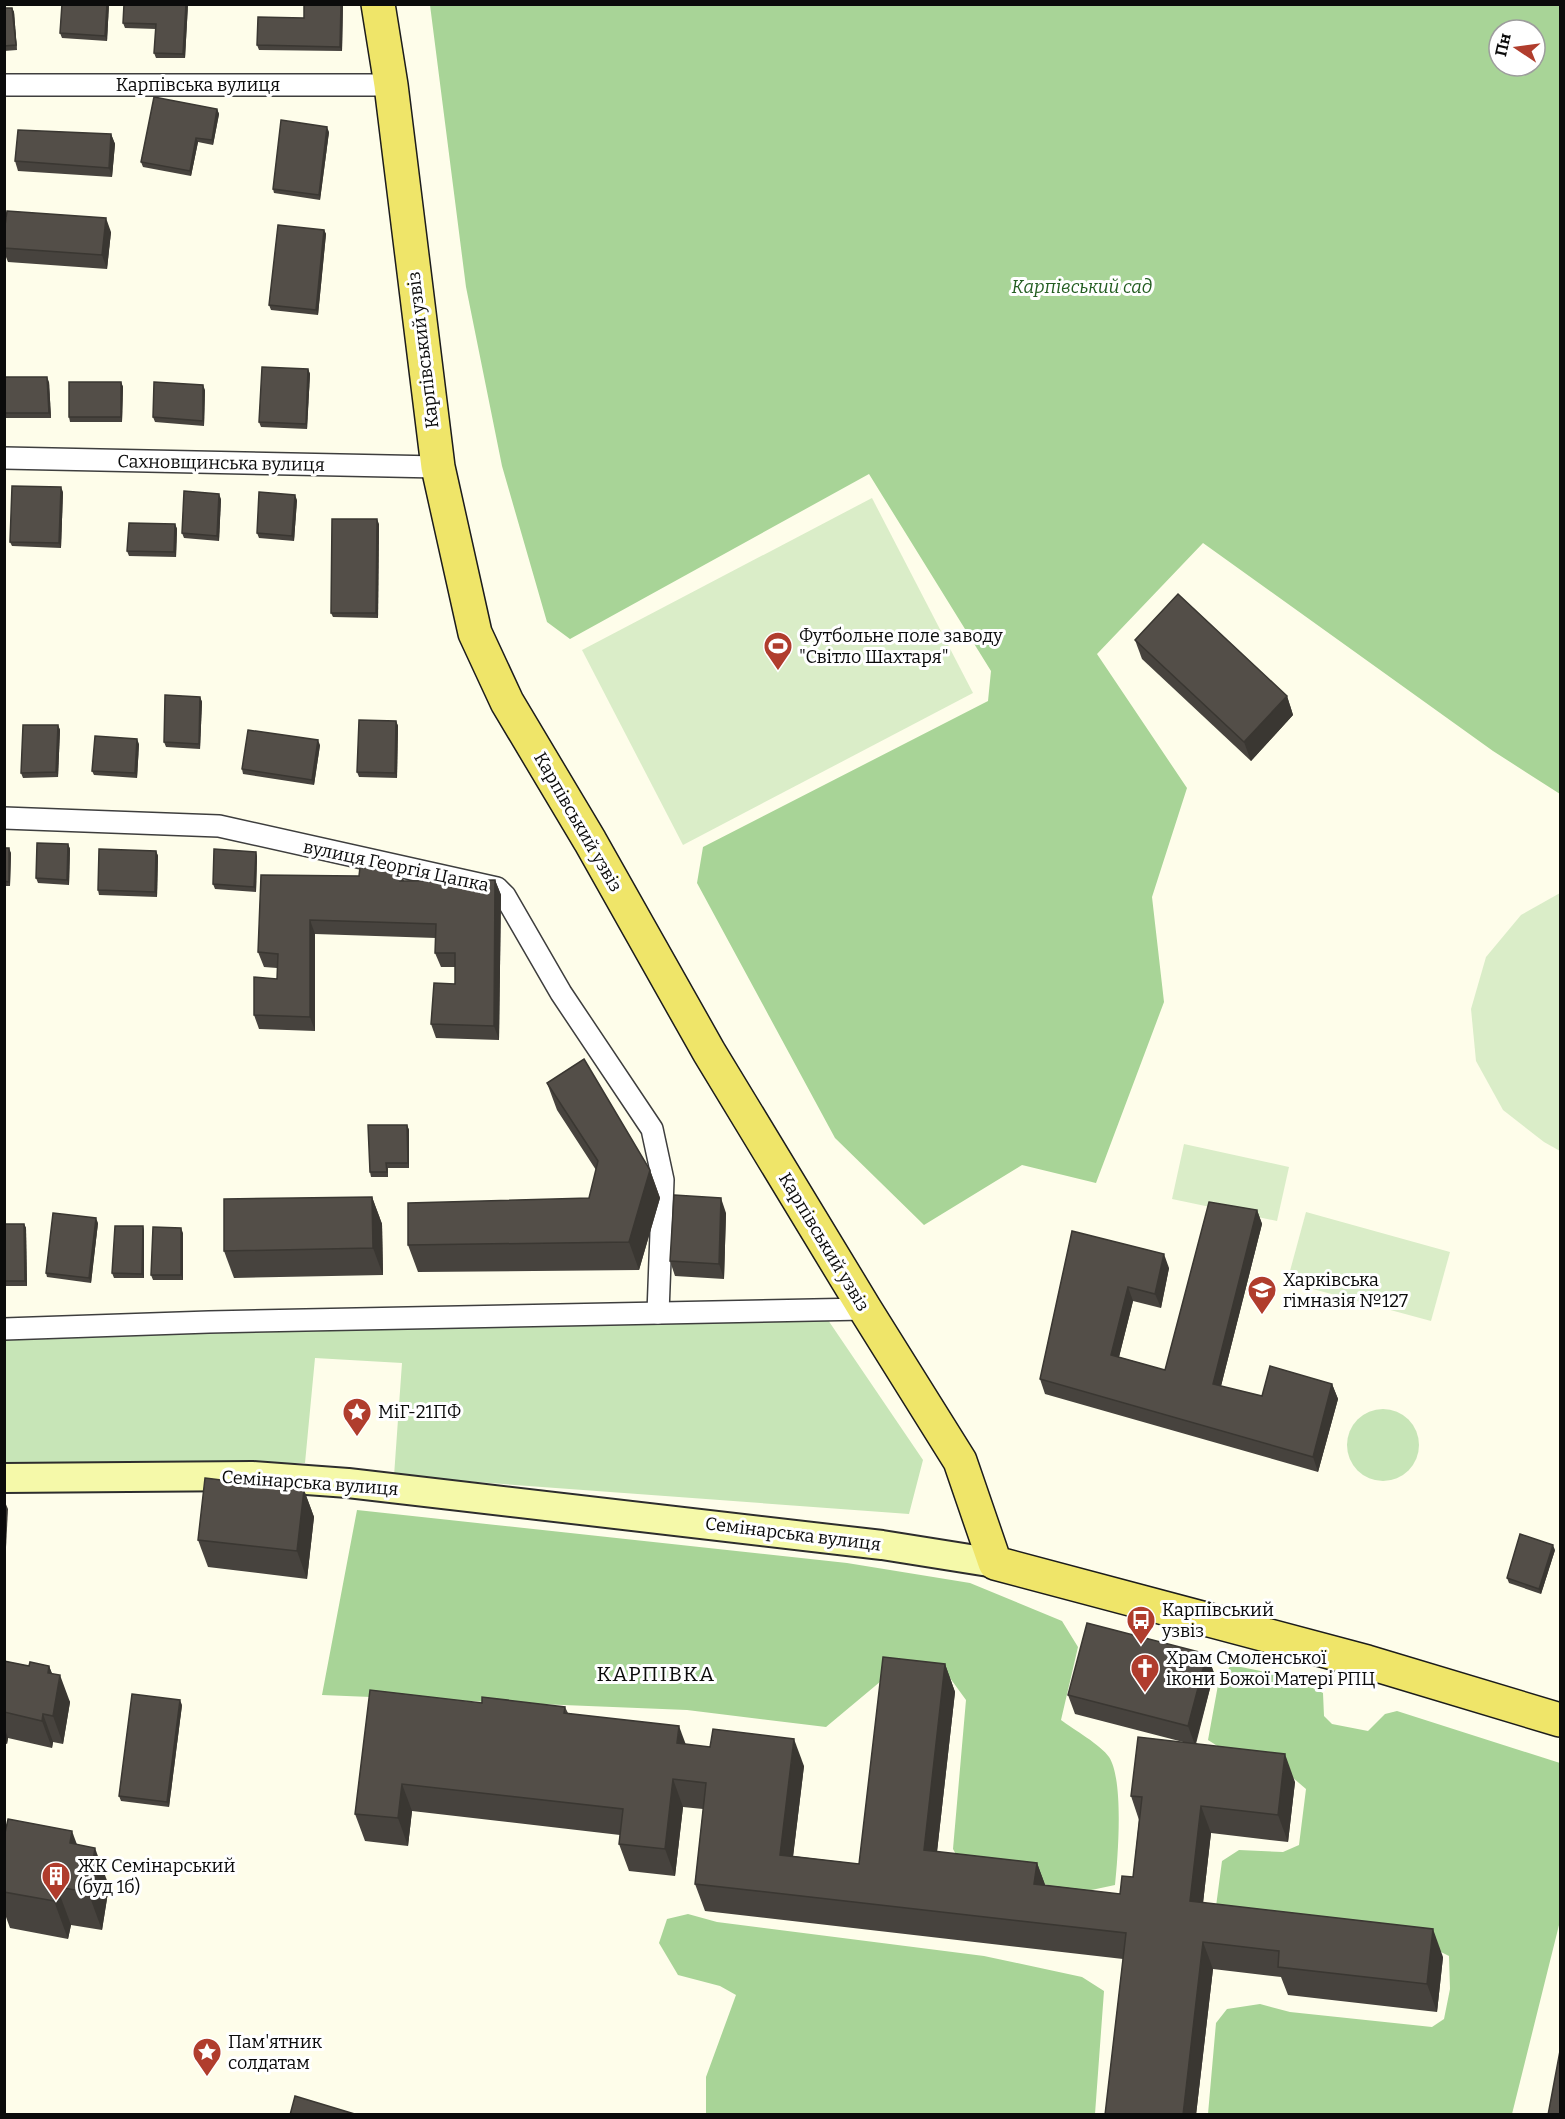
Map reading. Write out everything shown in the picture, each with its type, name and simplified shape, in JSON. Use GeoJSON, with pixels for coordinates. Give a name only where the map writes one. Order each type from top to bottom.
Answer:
{"type":"FeatureCollection","features":[{"type":"Feature","properties":{"kind":"main road","name":"Карпівський узвіз"},"geometry":{"type":"LineString","coordinates":[[378,4],[391,85],[438,467],[475,633],[507,702],[590,841],[709,1052],[864,1309],[960,1461],[996,1563]]}},
{"type":"Feature","properties":{"kind":"main road","name":"Семінарська вулиця"},"geometry":{"type":"LineString","coordinates":[[4,1478],[252,1476],[340,1483],[882,1545],[996,1563],[1368,1662],[1560,1720]]}},
{"type":"Feature","properties":{"kind":"street","name":"Карпівська вулиця"},"geometry":{"type":"LineString","coordinates":[[4,85],[391,85]]}},
{"type":"Feature","properties":{"kind":"street","name":"Сахновщинська вулиця"},"geometry":{"type":"LineString","coordinates":[[4,458],[438,467]]}},
{"type":"Feature","properties":{"kind":"street","name":"вулиця Георгія Цапка"},"geometry":{"type":"LineString","coordinates":[[4,818],[219,826],[497,888],[561,993],[652,1128],[663,1180],[658,1313]]}},
{"type":"Feature","properties":{"kind":"street"},"geometry":{"type":"LineString","coordinates":[[4,1329],[220,1321],[864,1309]]}},
{"type":"Feature","properties":{"kind":"green space","name":"Карпівський сад"},"geometry":{"type":"Polygon","coordinates":[[[430,5],[1560,5],[1560,794],[1493,751],[1203,543],[1097,654],[1187,788],[1152,897],[1164,1002],[1096,1183],[1022,1165],[924,1225],[835,1138],[697,883],[703,847],[988,701],[991,671],[869,474],[570,639],[547,622],[502,466],[466,287],[430,5]]]}},
{"type":"Feature","properties":{"kind":"green space","name":"Футбольне поле заводу \"Світло Шахтаря\""},"geometry":{"type":"Polygon","coordinates":[[[872,498],[973,693],[683,845],[582,650],[872,498]]]}},
{"type":"Feature","properties":{"kind":"green space"},"geometry":{"type":"Polygon","coordinates":[[[1560,893],[1560,1151],[1544,1142],[1503,1110],[1476,1061],[1471,1009],[1486,957],[1521,915],[1560,893]]]}},
{"type":"Feature","properties":{"kind":"green space"},"geometry":{"type":"Polygon","coordinates":[[[1184,1144],[1289,1167],[1277,1221],[1172,1199],[1184,1144]]]}},
{"type":"Feature","properties":{"kind":"green space"},"geometry":{"type":"Polygon","coordinates":[[[1306,1212],[1450,1252],[1431,1321],[1287,1282],[1306,1212]]]}},
{"type":"Feature","properties":{"kind":"green space"},"geometry":{"type":"Polygon","coordinates":[[[828,1320],[923,1460],[909,1514],[394,1476],[402,1363],[315,1358],[305,1463],[5,1464],[4,1338],[828,1320]]]}},
{"type":"Feature","properties":{"kind":"green space"},"geometry":{"type":"Polygon","coordinates":[[[1383,1409],[1397,1412],[1409,1419],[1416,1431],[1419,1445],[1416,1459],[1409,1471],[1397,1478],[1383,1481],[1369,1478],[1357,1471],[1350,1459],[1347,1445],[1350,1431],[1357,1419],[1369,1412],[1383,1409]]]}},
{"type":"Feature","properties":{"kind":"green space"},"geometry":{"type":"Polygon","coordinates":[[[357,1510],[847,1563],[970,1583],[1062,1621],[1078,1647],[1061,1720],[1105,1752],[1114,1768],[1119,1819],[1115,1885],[1082,1892],[963,1867],[953,1849],[966,1700],[950,1678],[893,1671],[826,1727],[687,1710],[322,1695],[357,1510]]]}},
{"type":"Feature","properties":{"kind":"green space"},"geometry":{"type":"Polygon","coordinates":[[[1231,1665],[1290,1677],[1323,1693],[1324,1716],[1332,1724],[1368,1731],[1385,1714],[1397,1711],[1560,1763],[1560,1921],[1512,2114],[1208,2114],[1216,2023],[1227,2009],[1260,2004],[1290,2012],[1432,2027],[1444,2019],[1450,1989],[1449,1956],[1435,1949],[1215,1914],[1222,1861],[1239,1850],[1283,1852],[1299,1845],[1306,1789],[1278,1765],[1230,1754],[1208,1740],[1218,1685],[1231,1665]]]}},
{"type":"Feature","properties":{"kind":"green space"},"geometry":{"type":"Polygon","coordinates":[[[688,1914],[717,1922],[984,1956],[1082,1977],[1104,1991],[1095,2114],[706,2114],[706,2077],[736,1995],[720,1986],[678,1975],[659,1943],[667,1919],[688,1914]]]}},
{"type":"Feature","properties":{"kind":"building"},"geometry":{"type":"Polygon","coordinates":[[[62,4],[107,4],[105,36],[60,33],[62,4]]]}},
{"type":"Feature","properties":{"kind":"building"},"geometry":{"type":"Polygon","coordinates":[[[124,4],[186,4],[183,54],[154,53],[156,24],[123,23],[124,4]]]}},
{"type":"Feature","properties":{"kind":"building"},"geometry":{"type":"Polygon","coordinates":[[[304,4],[341,4],[340,47],[257,45],[258,17],[304,18],[304,4]]]}},
{"type":"Feature","properties":{"kind":"building"},"geometry":{"type":"Polygon","coordinates":[[[4,8],[12,8],[16,45],[4,46],[4,8]]]}},
{"type":"Feature","properties":{"kind":"building"},"geometry":{"type":"Polygon","coordinates":[[[154,97],[217,109],[212,140],[196,138],[190,171],[141,162],[154,97]]]}},
{"type":"Feature","properties":{"kind":"building"},"geometry":{"type":"Polygon","coordinates":[[[281,120],[327,127],[319,195],[273,189],[281,120]]]}},
{"type":"Feature","properties":{"kind":"building"},"geometry":{"type":"Polygon","coordinates":[[[18,130],[111,134],[109,168],[15,161],[18,130]]]}},
{"type":"Feature","properties":{"kind":"building"},"geometry":{"type":"Polygon","coordinates":[[[7,211],[106,218],[102,255],[4,248],[7,211]]]}},
{"type":"Feature","properties":{"kind":"building"},"geometry":{"type":"Polygon","coordinates":[[[278,225],[324,230],[316,310],[269,305],[278,225]]]}},
{"type":"Feature","properties":{"kind":"building"},"geometry":{"type":"Polygon","coordinates":[[[262,367],[308,369],[306,424],[259,422],[262,367]]]}},
{"type":"Feature","properties":{"kind":"building"},"geometry":{"type":"Polygon","coordinates":[[[4,377],[47,377],[49,413],[4,413],[4,377]]]}},
{"type":"Feature","properties":{"kind":"building"},"geometry":{"type":"Polygon","coordinates":[[[69,382],[121,382],[121,417],[69,417],[69,382]]]}},
{"type":"Feature","properties":{"kind":"building"},"geometry":{"type":"Polygon","coordinates":[[[154,382],[203,385],[203,421],[153,417],[154,382]]]}},
{"type":"Feature","properties":{"kind":"building"},"geometry":{"type":"Polygon","coordinates":[[[12,486],[61,487],[59,543],[10,542],[12,486]]]}},
{"type":"Feature","properties":{"kind":"building"},"geometry":{"type":"Polygon","coordinates":[[[184,491],[219,494],[217,536],[182,533],[184,491]]]}},
{"type":"Feature","properties":{"kind":"building"},"geometry":{"type":"Polygon","coordinates":[[[259,492],[295,495],[292,536],[257,533],[259,492]]]}},
{"type":"Feature","properties":{"kind":"building"},"geometry":{"type":"Polygon","coordinates":[[[332,519],[377,519],[376,613],[331,613],[332,519]]]}},
{"type":"Feature","properties":{"kind":"building"},"geometry":{"type":"Polygon","coordinates":[[[129,523],[175,524],[174,552],[127,551],[129,523]]]}},
{"type":"Feature","properties":{"kind":"building"},"geometry":{"type":"Polygon","coordinates":[[[1178,594],[1287,696],[1244,742],[1135,640],[1178,594]]]}},
{"type":"Feature","properties":{"kind":"building"},"geometry":{"type":"Polygon","coordinates":[[[165,695],[200,697],[199,744],[164,742],[165,695]]]}},
{"type":"Feature","properties":{"kind":"building"},"geometry":{"type":"Polygon","coordinates":[[[359,720],[396,721],[395,773],[357,772],[359,720]]]}},
{"type":"Feature","properties":{"kind":"building"},"geometry":{"type":"Polygon","coordinates":[[[23,725],[58,725],[56,772],[21,773],[23,725]]]}},
{"type":"Feature","properties":{"kind":"building"},"geometry":{"type":"Polygon","coordinates":[[[248,730],[318,740],[312,780],[242,769],[248,730]]]}},
{"type":"Feature","properties":{"kind":"building"},"geometry":{"type":"Polygon","coordinates":[[[95,736],[137,739],[135,773],[92,771],[95,736]]]}},
{"type":"Feature","properties":{"kind":"building"},"geometry":{"type":"Polygon","coordinates":[[[37,843],[68,844],[67,880],[36,878],[37,843]]]}},
{"type":"Feature","properties":{"kind":"building"},"geometry":{"type":"Polygon","coordinates":[[[4,848],[9,848],[9,882],[4,881],[4,848]]]}},
{"type":"Feature","properties":{"kind":"building"},"geometry":{"type":"Polygon","coordinates":[[[99,849],[156,851],[155,892],[98,890],[99,849]]]}},
{"type":"Feature","properties":{"kind":"building"},"geometry":{"type":"Polygon","coordinates":[[[214,849],[256,852],[254,887],[213,884],[214,849]]]}},
{"type":"Feature","properties":{"kind":"building"},"geometry":{"type":"Polygon","coordinates":[[[360,867],[399,867],[400,881],[495,880],[494,1026],[431,1024],[434,983],[455,984],[455,953],[435,953],[436,924],[310,920],[310,1017],[254,1015],[254,977],[277,979],[278,954],[258,952],[261,875],[359,876],[360,867]]]}},
{"type":"Feature","properties":{"kind":"building"},"geometry":{"type":"Polygon","coordinates":[[[584,1059],[650,1170],[629,1242],[408,1245],[408,1203],[589,1198],[598,1161],[547,1083],[584,1059]]]}},
{"type":"Feature","properties":{"kind":"building"},"geometry":{"type":"Polygon","coordinates":[[[368,1125],[407,1125],[408,1163],[386,1163],[387,1172],[370,1172],[368,1125]]]}},
{"type":"Feature","properties":{"kind":"building"},"geometry":{"type":"Polygon","coordinates":[[[674,1195],[721,1198],[719,1264],[670,1261],[674,1195]]]}},
{"type":"Feature","properties":{"kind":"building"},"geometry":{"type":"Polygon","coordinates":[[[372,1197],[373,1248],[224,1251],[224,1199],[372,1197]]]}},
{"type":"Feature","properties":{"kind":"building"},"geometry":{"type":"Polygon","coordinates":[[[1209,1202],[1257,1210],[1213,1384],[1262,1396],[1270,1366],[1332,1384],[1313,1457],[1040,1379],[1072,1231],[1164,1254],[1155,1294],[1128,1287],[1111,1355],[1165,1370],[1209,1202]]]}},
{"type":"Feature","properties":{"kind":"building"},"geometry":{"type":"Polygon","coordinates":[[[53,1213],[96,1218],[89,1278],[46,1273],[53,1213]]]}},
{"type":"Feature","properties":{"kind":"building"},"geometry":{"type":"Polygon","coordinates":[[[4,1224],[24,1224],[25,1281],[4,1281],[4,1224]]]}},
{"type":"Feature","properties":{"kind":"building"},"geometry":{"type":"Polygon","coordinates":[[[115,1226],[143,1226],[142,1274],[112,1273],[115,1226]]]}},
{"type":"Feature","properties":{"kind":"building"},"geometry":{"type":"Polygon","coordinates":[[[153,1227],[181,1228],[181,1275],[151,1275],[153,1227]]]}},
{"type":"Feature","properties":{"kind":"building"},"geometry":{"type":"Polygon","coordinates":[[[205,1478],[304,1490],[297,1551],[198,1540],[205,1478]]]}},
{"type":"Feature","properties":{"kind":"building"},"geometry":{"type":"Polygon","coordinates":[[[1520,1534],[1553,1545],[1539,1589],[1507,1578],[1520,1534]]]}},
{"type":"Feature","properties":{"kind":"building","name":"Храм Смоленської ікони Божої Матері РПЦ"},"geometry":{"type":"Polygon","coordinates":[[[1087,1623],[1207,1654],[1188,1726],[1068,1695],[1087,1623]]]}},
{"type":"Feature","properties":{"kind":"building"},"geometry":{"type":"Polygon","coordinates":[[[883,1657],[945,1664],[924,1850],[1037,1863],[1034,1884],[1120,1894],[1122,1876],[1133,1877],[1142,1797],[1131,1796],[1138,1737],[1285,1754],[1278,1815],[1201,1806],[1190,1901],[1433,1929],[1427,1984],[1278,1967],[1279,1951],[1203,1942],[1183,2115],[1105,2115],[1126,1933],[695,1884],[706,1783],[673,1779],[665,1849],[619,1844],[623,1809],[402,1784],[398,1818],[355,1814],[370,1690],[482,1703],[482,1697],[565,1707],[564,1713],[679,1726],[677,1743],[710,1747],[713,1729],[794,1739],[780,1855],[859,1864],[883,1657]]]}},
{"type":"Feature","properties":{"kind":"building"},"geometry":{"type":"Polygon","coordinates":[[[4,1661],[29,1666],[30,1662],[49,1666],[48,1673],[60,1675],[53,1716],[43,1714],[42,1721],[4,1712],[4,1661]]]}},
{"type":"Feature","properties":{"kind":"building"},"geometry":{"type":"Polygon","coordinates":[[[132,1694],[180,1700],[167,1802],[119,1796],[132,1694]]]}},
{"type":"Feature","properties":{"kind":"building"},"geometry":{"type":"Polygon","coordinates":[[[8,1819],[72,1831],[70,1843],[95,1848],[88,1892],[57,1887],[54,1901],[4,1892],[4,1833],[8,1819]]]}},
{"type":"Feature","properties":{"kind":"building"},"geometry":{"type":"Polygon","coordinates":[[[1560,2051],[1560,2115],[1548,2115],[1560,2051]]]}},
{"type":"Feature","properties":{"kind":"building"},"geometry":{"type":"Polygon","coordinates":[[[295,2096],[358,2115],[290,2115],[295,2096]]]}},
{"type":"Feature","properties":{"kind":"place","name":"Футбольне поле заводу \"Світло Шахтаря\""},"geometry":{"type":"Point","coordinates":[778,672]}},
{"type":"Feature","properties":{"kind":"place","name":"Харківська гімназія №127"},"geometry":{"type":"Point","coordinates":[1262,1316]}},
{"type":"Feature","properties":{"kind":"place","name":"МіГ-21ПФ"},"geometry":{"type":"Point","coordinates":[357,1438]}},
{"type":"Feature","properties":{"kind":"place","name":"Карпівський узвіз"},"geometry":{"type":"Point","coordinates":[1141,1646]}},
{"type":"Feature","properties":{"kind":"place","name":"Храм Смоленської ікони Божої Матері РПЦ"},"geometry":{"type":"Point","coordinates":[1145,1694]}},
{"type":"Feature","properties":{"kind":"place","name":"ЖК Семінарський (буд 1б)"},"geometry":{"type":"Point","coordinates":[56,1902]}},
{"type":"Feature","properties":{"kind":"place","name":"Пам'ятник солдатам"},"geometry":{"type":"Point","coordinates":[207,2078]}},
{"type":"Feature","properties":{"kind":"district","name":"КАРПІВКА"},"geometry":{"type":"Point","coordinates":[656,1674]}}]}
